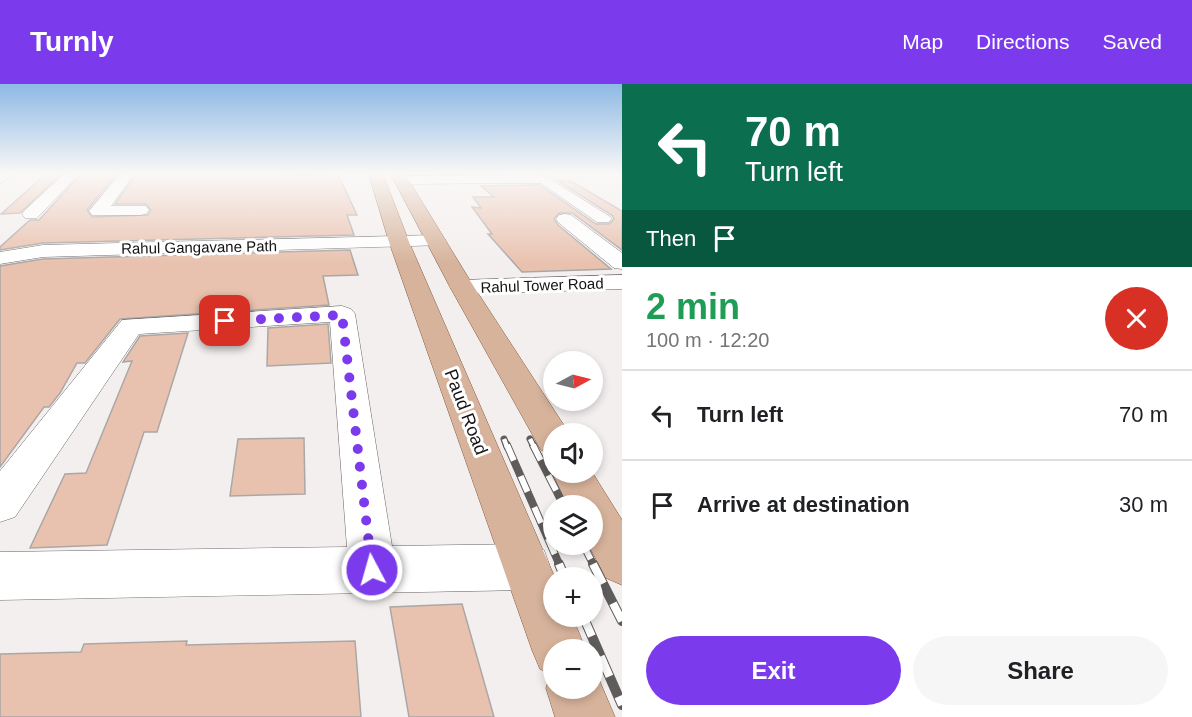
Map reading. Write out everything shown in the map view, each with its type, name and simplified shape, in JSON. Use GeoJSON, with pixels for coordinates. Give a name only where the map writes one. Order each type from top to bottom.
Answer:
{"type":"FeatureCollection","features":[{"type":"Feature","properties":{"kind":"main road","name":"Paud Road"},"geometry":{"type":"LineString","coordinates":[[395,204],[399,242],[555,639]]}},
{"type":"Feature","properties":{"kind":"main road"},"geometry":{"type":"LineString","coordinates":[[411,204],[436,241],[544,423]]}},
{"type":"Feature","properties":{"kind":"main road"},"geometry":{"type":"LineString","coordinates":[[603,529],[622,562]]}},
{"type":"Feature","properties":{"kind":"main road"},"geometry":{"type":"LineString","coordinates":[[578,699],[585,717]]}},
{"type":"Feature","properties":{"kind":"street"},"geometry":{"type":"LineString","coordinates":[[31,214],[42,204]]}},
{"type":"Feature","properties":{"kind":"street"},"geometry":{"type":"LineString","coordinates":[[98,204],[90,212],[140,210]]}},
{"type":"Feature","properties":{"kind":"street"},"geometry":{"type":"LineString","coordinates":[[581,204],[603,218]]}},
{"type":"Feature","properties":{"kind":"street"},"geometry":{"type":"LineString","coordinates":[[622,222],[568,221],[622,262]]}},
{"type":"Feature","properties":{"kind":"street","name":"Rahul Gangavane Path"},"geometry":{"type":"LineString","coordinates":[[0,258],[43,251],[436,241]]}},
{"type":"Feature","properties":{"kind":"street","name":"Rahul Tower Road"},"geometry":{"type":"LineString","coordinates":[[462,287],[622,282]]}},
{"type":"Feature","properties":{"kind":"street"},"geometry":{"type":"LineString","coordinates":[[0,503],[131,326],[342,315],[372,570]]}},
{"type":"Feature","properties":{"kind":"street"},"geometry":{"type":"LineString","coordinates":[[0,576],[527,567]]}},
{"type":"Feature","properties":{"kind":"building"},"geometry":{"type":"Polygon","coordinates":[[[13,204],[30,204],[20,213],[1,214],[13,204]]]}},
{"type":"Feature","properties":{"kind":"building"},"geometry":{"type":"Polygon","coordinates":[[[54,204],[92,204],[87,210],[92,217],[148,215],[151,210],[146,204],[115,204],[352,204],[357,215],[347,215],[354,235],[43,243],[0,250],[0,247],[30,220],[39,220],[54,204]]]}},
{"type":"Feature","properties":{"kind":"building"},"geometry":{"type":"Polygon","coordinates":[[[478,204],[567,204],[596,224],[609,224],[614,219],[593,204],[609,204],[622,211],[622,250],[572,213],[559,213],[554,219],[558,225],[611,269],[522,272],[488,234],[492,234],[472,207],[481,208],[478,204]]]}},
{"type":"Feature","properties":{"kind":"building"},"geometry":{"type":"Polygon","coordinates":[[[350,250],[358,275],[323,276],[329,305],[120,319],[85,363],[77,363],[60,393],[49,407],[44,407],[0,467],[0,266],[43,259],[350,250]]]}},
{"type":"Feature","properties":{"kind":"building"},"geometry":{"type":"Polygon","coordinates":[[[328,324],[331,363],[267,366],[268,328],[328,324]]]}},
{"type":"Feature","properties":{"kind":"building"},"geometry":{"type":"Polygon","coordinates":[[[188,333],[157,432],[144,432],[107,545],[30,548],[65,474],[86,473],[132,361],[123,362],[140,336],[188,333]]]}},
{"type":"Feature","properties":{"kind":"building"},"geometry":{"type":"Polygon","coordinates":[[[304,438],[305,494],[230,496],[238,439],[304,438]]]}},
{"type":"Feature","properties":{"kind":"building"},"geometry":{"type":"Polygon","coordinates":[[[462,604],[494,717],[409,717],[390,607],[462,604]]]}},
{"type":"Feature","properties":{"kind":"building"},"geometry":{"type":"Polygon","coordinates":[[[187,641],[186,645],[355,641],[361,717],[0,717],[0,654],[81,652],[84,644],[187,641]]]}},
{"type":"Feature","properties":{"kind":"railway"},"geometry":{"type":"LineString","coordinates":[[504,439],[507,447]]}},
{"type":"Feature","properties":{"kind":"railway"},"geometry":{"type":"LineString","coordinates":[[530,439],[533,445]]}},
{"type":"Feature","properties":{"kind":"railway"},"geometry":{"type":"LineString","coordinates":[[507,445],[560,566]]}},
{"type":"Feature","properties":{"kind":"railway"},"geometry":{"type":"LineString","coordinates":[[533,445],[558,495]]}},
{"type":"Feature","properties":{"kind":"railway"},"geometry":{"type":"LineString","coordinates":[[588,555],[593,564]]}},
{"type":"Feature","properties":{"kind":"railway"},"geometry":{"type":"LineString","coordinates":[[593,564],[622,621]]}},
{"type":"Feature","properties":{"kind":"railway"},"geometry":{"type":"LineString","coordinates":[[588,627],[622,705]]}},
{"type":"Feature","properties":{"kind":"route"},"geometry":{"type":"LineString","coordinates":[[225,321],[342,315],[372,570]]}}]}
